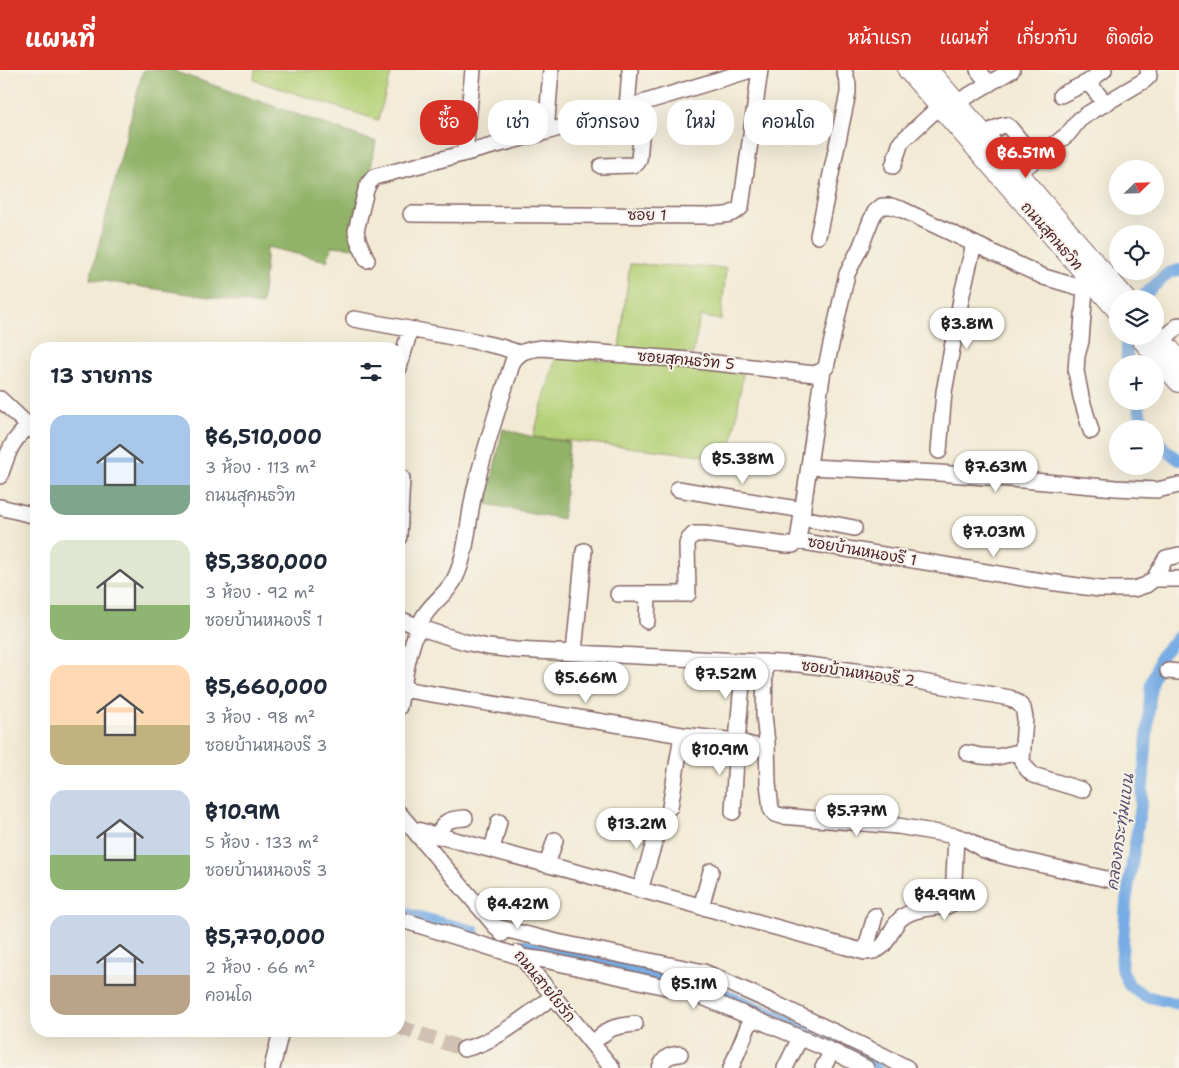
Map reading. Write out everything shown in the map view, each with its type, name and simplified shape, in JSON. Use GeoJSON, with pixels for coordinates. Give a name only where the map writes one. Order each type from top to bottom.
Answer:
{"type":"FeatureCollection","features":[{"type":"Feature","properties":{"kind":"main road","name":"ถนนสุคนธวิท"},"geometry":{"type":"LineString","coordinates":[[908,70],[947,107],[984,134],[1118,290]]}},
{"type":"Feature","properties":{"kind":"main road","name":"ถนนสุคนธวิท"},"geometry":{"type":"LineString","coordinates":[[928,70],[947,107],[1090,287],[1109,303]]}},
{"type":"Feature","properties":{"kind":"main road"},"geometry":{"type":"LineString","coordinates":[[1164,343],[1179,360]]}},
{"type":"Feature","properties":{"kind":"main road"},"geometry":{"type":"LineString","coordinates":[[1147,345],[1179,382]]}},
{"type":"Feature","properties":{"kind":"street"},"geometry":{"type":"LineString","coordinates":[[465,153],[473,70]]}},
{"type":"Feature","properties":{"kind":"street"},"geometry":{"type":"LineString","coordinates":[[548,107],[551,70]]}},
{"type":"Feature","properties":{"kind":"street"},"geometry":{"type":"LineString","coordinates":[[628,100],[630,70]]}},
{"type":"Feature","properties":{"kind":"street","name":"ซอย 1"},"geometry":{"type":"LineString","coordinates":[[411,214],[708,216],[736,212],[741,207],[760,70]]}},
{"type":"Feature","properties":{"kind":"street"},"geometry":{"type":"LineString","coordinates":[[818,236],[848,93],[844,70]]}},
{"type":"Feature","properties":{"kind":"street"},"geometry":{"type":"LineString","coordinates":[[978,70],[989,84]]}},
{"type":"Feature","properties":{"kind":"street"},"geometry":{"type":"LineString","coordinates":[[1061,95],[1088,82],[1104,70]]}},
{"type":"Feature","properties":{"kind":"street"},"geometry":{"type":"LineString","coordinates":[[1018,174],[1068,134],[1079,120],[1089,112],[1145,80],[1149,76],[1148,70]]}},
{"type":"Feature","properties":{"kind":"street"},"geometry":{"type":"LineString","coordinates":[[652,100],[712,77],[743,71]]}},
{"type":"Feature","properties":{"kind":"street"},"geometry":{"type":"LineString","coordinates":[[893,166],[900,142],[947,107],[989,84],[1007,71]]}},
{"type":"Feature","properties":{"kind":"street"},"geometry":{"type":"LineString","coordinates":[[1088,82],[1105,103]]}},
{"type":"Feature","properties":{"kind":"street"},"geometry":{"type":"LineString","coordinates":[[984,134],[1006,125],[1036,159]]}},
{"type":"Feature","properties":{"kind":"street"},"geometry":{"type":"LineString","coordinates":[[367,260],[356,231],[366,190],[374,177],[496,145]]}},
{"type":"Feature","properties":{"kind":"street"},"geometry":{"type":"LineString","coordinates":[[601,166],[637,164],[640,145]]}},
{"type":"Feature","properties":{"kind":"street"},"geometry":{"type":"LineString","coordinates":[[823,370],[826,366],[847,274],[875,212],[882,206],[891,206],[1044,277],[1090,287],[1076,370],[1081,398],[1091,431]]}},
{"type":"Feature","properties":{"kind":"street"},"geometry":{"type":"LineString","coordinates":[[939,451],[944,392],[962,294],[974,244]]}},
{"type":"Feature","properties":{"kind":"street"},"geometry":{"type":"LineString","coordinates":[[354,319],[469,340],[519,353],[513,361],[480,468],[474,490],[462,562],[456,577],[430,608],[418,627],[405,677]]}},
{"type":"Feature","properties":{"kind":"street"},"geometry":{"type":"LineString","coordinates":[[1164,334],[1179,326]]}},
{"type":"Feature","properties":{"kind":"street"},"geometry":{"type":"LineString","coordinates":[[405,347],[410,330]]}},
{"type":"Feature","properties":{"kind":"street","name":"ซอยสุคนธวิท 5"},"geometry":{"type":"LineString","coordinates":[[519,353],[541,348],[688,360],[815,374],[823,370]]}},
{"type":"Feature","properties":{"kind":"street","name":"ซอยบ้านหนองรี 1"},"geometry":{"type":"LineString","coordinates":[[798,541],[823,370]]}},
{"type":"Feature","properties":{"kind":"street"},"geometry":{"type":"LineString","coordinates":[[0,399],[30,427]]}},
{"type":"Feature","properties":{"kind":"street"},"geometry":{"type":"LineString","coordinates":[[0,476],[14,440],[30,432]]}},
{"type":"Feature","properties":{"kind":"street"},"geometry":{"type":"LineString","coordinates":[[809,467],[939,473],[1157,490],[1179,485]]}},
{"type":"Feature","properties":{"kind":"street"},"geometry":{"type":"LineString","coordinates":[[678,489],[802,514],[854,528]]}},
{"type":"Feature","properties":{"kind":"street"},"geometry":{"type":"LineString","coordinates":[[0,507],[30,514]]}},
{"type":"Feature","properties":{"kind":"street","name":"ซอยบ้านหนองรี 1"},"geometry":{"type":"LineString","coordinates":[[648,594],[688,594],[687,544],[694,534],[787,545],[792,545],[798,541],[1100,589],[1134,589],[1146,585],[1154,579]]}},
{"type":"Feature","properties":{"kind":"street"},"geometry":{"type":"LineString","coordinates":[[574,652],[584,551]]}},
{"type":"Feature","properties":{"kind":"street"},"geometry":{"type":"LineString","coordinates":[[1179,555],[1166,558],[1154,579],[1179,579]]}},
{"type":"Feature","properties":{"kind":"street"},"geometry":{"type":"LineString","coordinates":[[618,594],[648,594],[647,621]]}},
{"type":"Feature","properties":{"kind":"street","name":"ซอยบ้านหนองรี 2"},"geometry":{"type":"LineString","coordinates":[[405,622],[465,642],[488,647],[515,650],[799,664],[879,674],[1010,698],[1023,708],[1025,718],[1022,761],[1026,769],[1033,775],[1082,790]]}},
{"type":"Feature","properties":{"kind":"street"},"geometry":{"type":"LineString","coordinates":[[733,812],[744,661]]}},
{"type":"Feature","properties":{"kind":"street"},"geometry":{"type":"LineString","coordinates":[[765,662],[764,715],[770,803],[771,809],[775,814],[898,826],[956,836],[968,840],[984,850],[1008,857],[1111,880]]}},
{"type":"Feature","properties":{"kind":"street"},"geometry":{"type":"LineString","coordinates":[[405,689],[682,735],[737,741],[767,748]]}},
{"type":"Feature","properties":{"kind":"street"},"geometry":{"type":"LineString","coordinates":[[640,890],[666,814],[682,735]]}},
{"type":"Feature","properties":{"kind":"street"},"geometry":{"type":"LineString","coordinates":[[967,753],[997,757],[1023,751]]}},
{"type":"Feature","properties":{"kind":"street"},"geometry":{"type":"LineString","coordinates":[[437,836],[444,823],[452,819],[465,818]]}},
{"type":"Feature","properties":{"kind":"street","name":"ถนนสายใยรัก"},"geometry":{"type":"LineString","coordinates":[[405,820],[521,956],[612,1068]]}},
{"type":"Feature","properties":{"kind":"street"},"geometry":{"type":"LineString","coordinates":[[492,850],[498,822]]}},
{"type":"Feature","properties":{"kind":"street"},"geometry":{"type":"LineString","coordinates":[[413,829],[865,952],[874,952],[879,949],[903,917],[912,912],[951,904],[953,900],[956,836]]}},
{"type":"Feature","properties":{"kind":"street"},"geometry":{"type":"LineString","coordinates":[[547,864],[555,840]]}},
{"type":"Feature","properties":{"kind":"street"},"geometry":{"type":"LineString","coordinates":[[701,907],[711,871]]}},
{"type":"Feature","properties":{"kind":"street"},"geometry":{"type":"LineString","coordinates":[[865,952],[875,916]]}},
{"type":"Feature","properties":{"kind":"street"},"geometry":{"type":"LineString","coordinates":[[405,921],[521,956],[693,994],[752,1017],[839,1058],[866,1068]]}},
{"type":"Feature","properties":{"kind":"street"},"geometry":{"type":"LineString","coordinates":[[496,927],[557,942],[704,972],[776,1004],[907,1068]]}},
{"type":"Feature","properties":{"kind":"street"},"geometry":{"type":"LineString","coordinates":[[464,1049],[483,1044],[554,996]]}},
{"type":"Feature","properties":{"kind":"street"},"geometry":{"type":"LineString","coordinates":[[731,1068],[752,1017]]}},
{"type":"Feature","properties":{"kind":"street"},"geometry":{"type":"LineString","coordinates":[[592,1043],[609,1029],[635,1024]]}},
{"type":"Feature","properties":{"kind":"street"},"geometry":{"type":"LineString","coordinates":[[272,1068],[280,1037]]}},
{"type":"Feature","properties":{"kind":"street"},"geometry":{"type":"LineString","coordinates":[[786,1068],[800,1038]]}},
{"type":"Feature","properties":{"kind":"street"},"geometry":{"type":"LineString","coordinates":[[660,1068],[667,1057],[680,1054]]}},
{"type":"Feature","properties":{"kind":"street"},"geometry":{"type":"LineString","coordinates":[[824,1068],[839,1058]]}},
{"type":"Feature","properties":{"kind":"green space"},"geometry":{"type":"Polygon","coordinates":[[[143,70],[176,70],[176,72],[376,142],[355,248],[332,246],[327,261],[267,247],[262,305],[90,279],[143,70]]]}},
{"type":"Feature","properties":{"kind":"green space"},"geometry":{"type":"Polygon","coordinates":[[[255,70],[392,70],[378,120],[254,80],[255,70]]]}},
{"type":"Feature","properties":{"kind":"green space"},"geometry":{"type":"Polygon","coordinates":[[[630,264],[726,268],[721,320],[700,316],[693,354],[619,349],[630,264]]]}},
{"type":"Feature","properties":{"kind":"green space"},"geometry":{"type":"Polygon","coordinates":[[[556,356],[743,374],[730,458],[533,437],[556,356]]]}},
{"type":"Feature","properties":{"kind":"green space"},"geometry":{"type":"Polygon","coordinates":[[[503,429],[533,437],[569,442],[563,519],[486,504],[503,429]]]}},
{"type":"Feature","properties":{"kind":"waterway","name":"คลองกระทุ่มแบน"},"geometry":{"type":"LineString","coordinates":[[1150,290],[1168,273],[1179,270]]}},
{"type":"Feature","properties":{"kind":"waterway","name":"คลองกระทุ่มแบน"},"geometry":{"type":"LineString","coordinates":[[1127,345],[1127,355]]}},
{"type":"Feature","properties":{"kind":"waterway","name":"คลองกระทุ่มแบน"},"geometry":{"type":"LineString","coordinates":[[1139,410],[1143,420]]}},
{"type":"Feature","properties":{"kind":"waterway","name":"คลองกระทุ่มแบน"},"geometry":{"type":"LineString","coordinates":[[1164,448],[1179,460]]}},
{"type":"Feature","properties":{"kind":"waterway","name":"คลองกระทุ่มแบน"},"geometry":{"type":"LineString","coordinates":[[1179,636],[1161,656],[1151,684],[1142,799],[1126,902],[1121,967],[1129,985],[1145,996],[1179,1004]]}},
{"type":"Feature","properties":{"kind":"waterway"},"geometry":{"type":"LineString","coordinates":[[405,914],[474,931]]}},
{"type":"Feature","properties":{"kind":"waterway"},"geometry":{"type":"LineString","coordinates":[[524,945],[718,992],[783,1018],[878,1068]]}},
{"type":"Feature","properties":{"kind":"tunnel"},"geometry":{"type":"LineString","coordinates":[[405,1029],[464,1049]]}}]}
